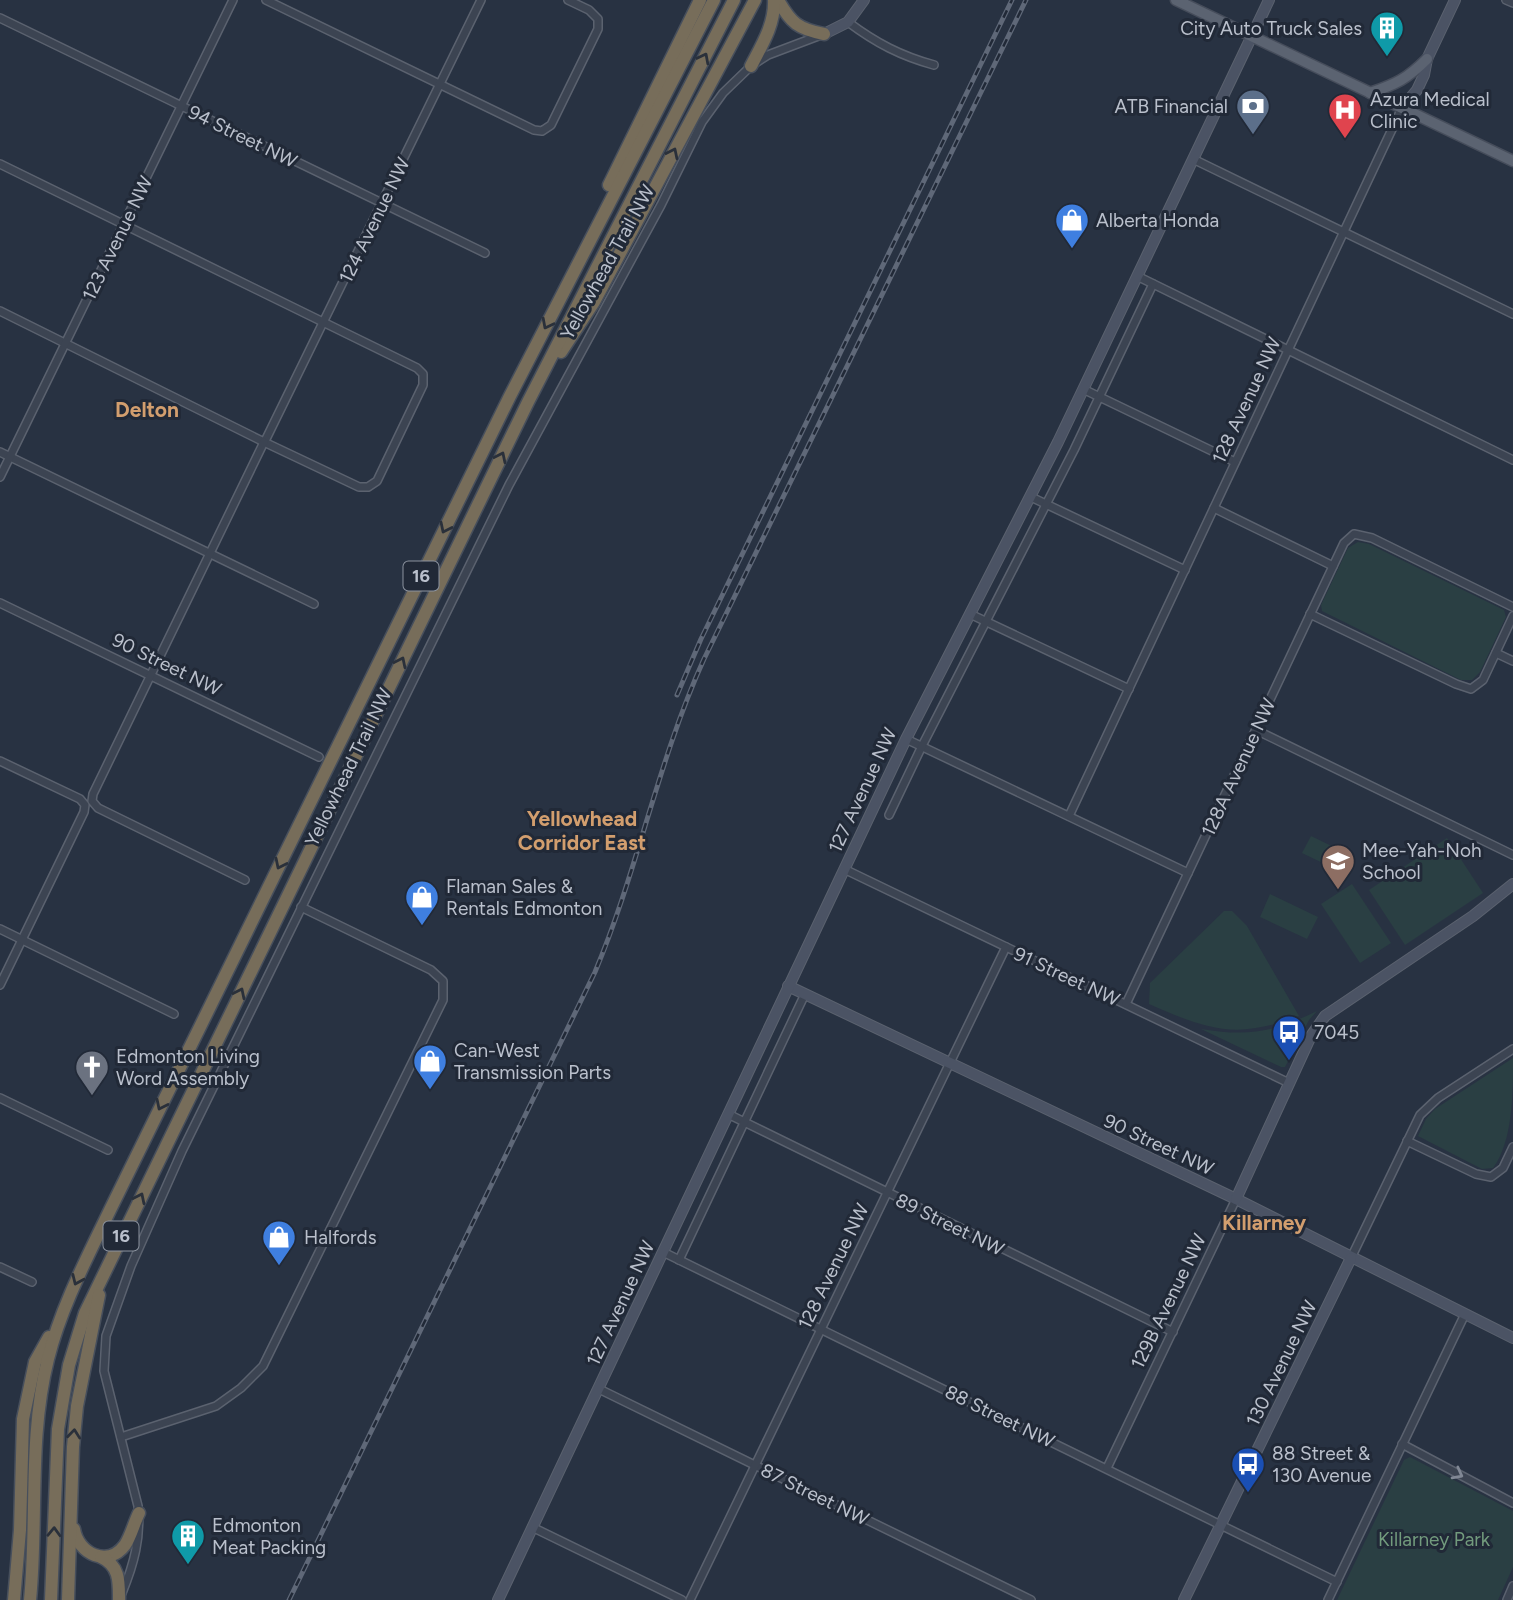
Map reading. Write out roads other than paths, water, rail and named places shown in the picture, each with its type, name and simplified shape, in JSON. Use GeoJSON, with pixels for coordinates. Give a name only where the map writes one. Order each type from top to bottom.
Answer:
{"type":"FeatureCollection","features":[{"type":"Feature","properties":{"kind":"highway"},"geometry":{"type":"LineString","coordinates":[[578,263],[607,188],[701,0]]}},
{"type":"Feature","properties":{"kind":"highway","name":"Yellowhead Trail NW"},"geometry":{"type":"LineString","coordinates":[[30,1600],[34,1458],[41,1396],[48,1358],[65,1306],[273,877],[578,263],[714,0]]}},
{"type":"Feature","properties":{"kind":"highway","name":"Yellowhead Trail NW"},"geometry":{"type":"LineString","coordinates":[[51,1600],[56,1456],[69,1364],[85,1313],[528,402],[734,0]]}},
{"type":"Feature","properties":{"kind":"highway"},"geometry":{"type":"LineString","coordinates":[[528,402],[594,302],[755,0]]}},
{"type":"Feature","properties":{"kind":"highway"},"geometry":{"type":"LineString","coordinates":[[776,0],[803,30],[824,34]]}},
{"type":"Feature","properties":{"kind":"highway"},"geometry":{"type":"LineString","coordinates":[[751,66],[770,28],[776,0]]}},
{"type":"Feature","properties":{"kind":"highway"},"geometry":{"type":"LineString","coordinates":[[68,1600],[77,1406],[104,1271]]}},
{"type":"Feature","properties":{"kind":"highway"},"geometry":{"type":"LineString","coordinates":[[14,1600],[20,1530],[23,1419],[35,1362],[65,1306]]}},
{"type":"Feature","properties":{"kind":"highway"},"geometry":{"type":"LineString","coordinates":[[71,1507],[76,1538],[86,1550],[109,1561],[115,1569],[119,1600]]}},
{"type":"Feature","properties":{"kind":"highway"},"geometry":{"type":"LineString","coordinates":[[101,1557],[110,1557],[125,1545],[138,1513]]}},
{"type":"Feature","properties":{"kind":"main road"},"geometry":{"type":"LineString","coordinates":[[1176,0],[1513,161]]}},
{"type":"Feature","properties":{"kind":"main road"},"geometry":{"type":"LineString","coordinates":[[1370,93],[1400,83],[1427,59]]}},
{"type":"Feature","properties":{"kind":"street","name":"123 Avenue NW"},"geometry":{"type":"LineString","coordinates":[[0,477],[233,0]]}},
{"type":"Feature","properties":{"kind":"street"},"geometry":{"type":"LineString","coordinates":[[266,0],[534,130],[542,131],[551,125],[598,29],[598,19],[589,10],[568,0]]}},
{"type":"Feature","properties":{"kind":"street","name":"124 Avenue NW"},"geometry":{"type":"LineString","coordinates":[[0,985],[481,0]]}},
{"type":"Feature","properties":{"kind":"street"},"geometry":{"type":"LineString","coordinates":[[824,34],[837,30],[848,22],[864,0]]}},
{"type":"Feature","properties":{"kind":"street","name":"127 Avenue NW"},"geometry":{"type":"LineString","coordinates":[[498,1600],[906,738],[1031,497],[1269,0]]}},
{"type":"Feature","properties":{"kind":"street","name":"128 Avenue NW"},"geometry":{"type":"LineString","coordinates":[[1069,816],[1344,232],[1404,110],[1417,90],[1427,59],[1455,0]]}},
{"type":"Feature","properties":{"kind":"street"},"geometry":{"type":"LineString","coordinates":[[1506,0],[1513,3]]}},
{"type":"Feature","properties":{"kind":"street","name":"94 Street NW"},"geometry":{"type":"LineString","coordinates":[[0,18],[485,253]]}},
{"type":"Feature","properties":{"kind":"street"},"geometry":{"type":"LineString","coordinates":[[848,22],[897,54],[934,65]]}},
{"type":"Feature","properties":{"kind":"street","name":"Yellowhead Trail NW"},"geometry":{"type":"LineString","coordinates":[[119,1600],[138,1544],[138,1513],[104,1371],[106,1335],[182,1151],[543,419],[661,205],[702,122],[723,93],[751,66],[768,55],[824,34]]}},
{"type":"Feature","properties":{"kind":"street"},"geometry":{"type":"LineString","coordinates":[[1193,159],[1513,314]]}},
{"type":"Feature","properties":{"kind":"street"},"geometry":{"type":"LineString","coordinates":[[0,164],[417,368],[423,373],[423,385],[377,481],[368,487],[359,486],[0,311]]}},
{"type":"Feature","properties":{"kind":"street"},"geometry":{"type":"LineString","coordinates":[[1137,276],[1513,460]]}},
{"type":"Feature","properties":{"kind":"street","name":"127 Avenue NW"},"geometry":{"type":"LineString","coordinates":[[889,815],[1100,397],[1153,284]]}},
{"type":"Feature","properties":{"kind":"street"},"geometry":{"type":"LineString","coordinates":[[1083,389],[1236,462]]}},
{"type":"Feature","properties":{"kind":"street"},"geometry":{"type":"LineString","coordinates":[[0,452],[314,604]]}},
{"type":"Feature","properties":{"kind":"street"},"geometry":{"type":"LineString","coordinates":[[1031,497],[1185,570]]}},
{"type":"Feature","properties":{"kind":"street"},"geometry":{"type":"LineString","coordinates":[[1214,508],[1333,566]]}},
{"type":"Feature","properties":{"kind":"street","name":"128A Avenue NW"},"geometry":{"type":"LineString","coordinates":[[1126,1004],[1344,543],[1354,534],[1372,538],[1513,607]]}},
{"type":"Feature","properties":{"kind":"street","name":"90 Street NW"},"geometry":{"type":"LineString","coordinates":[[0,603],[319,757]]}},
{"type":"Feature","properties":{"kind":"street"},"geometry":{"type":"LineString","coordinates":[[970,614],[1129,689]]}},
{"type":"Feature","properties":{"kind":"street"},"geometry":{"type":"LineString","coordinates":[[1310,614],[1471,689],[1483,680],[1513,616]]}},
{"type":"Feature","properties":{"kind":"street"},"geometry":{"type":"LineString","coordinates":[[1496,653],[1513,661]]}},
{"type":"Feature","properties":{"kind":"street"},"geometry":{"type":"LineString","coordinates":[[1256,730],[1513,855]]}},
{"type":"Feature","properties":{"kind":"street"},"geometry":{"type":"LineString","coordinates":[[906,738],[1188,873]]}},
{"type":"Feature","properties":{"kind":"street"},"geometry":{"type":"LineString","coordinates":[[0,761],[245,880]]}},
{"type":"Feature","properties":{"kind":"street","name":"91 Street NW"},"geometry":{"type":"LineString","coordinates":[[844,869],[1289,1083]]}},
{"type":"Feature","properties":{"kind":"street","name":"129B Avenue NW"},"geometry":{"type":"LineString","coordinates":[[1107,1468],[1311,1036],[1333,1009],[1473,916],[1513,884]]}},
{"type":"Feature","properties":{"kind":"street"},"geometry":{"type":"LineString","coordinates":[[121,1437],[216,1406],[241,1388],[263,1366],[443,1000],[443,981],[431,970],[300,907]]}},
{"type":"Feature","properties":{"kind":"street"},"geometry":{"type":"LineString","coordinates":[[0,929],[174,1014]]}},
{"type":"Feature","properties":{"kind":"street","name":"128 Avenue NW"},"geometry":{"type":"LineString","coordinates":[[690,1600],[1006,947]]}},
{"type":"Feature","properties":{"kind":"street","name":"90 Street NW"},"geometry":{"type":"LineString","coordinates":[[789,986],[1236,1199],[1513,1338]]}},
{"type":"Feature","properties":{"kind":"street","name":"127 Avenue NW"},"geometry":{"type":"LineString","coordinates":[[679,1260],[806,994]]}},
{"type":"Feature","properties":{"kind":"street","name":"130 Avenue NW"},"geometry":{"type":"LineString","coordinates":[[1184,1600],[1420,1115],[1427,1106],[1513,1049]]}},
{"type":"Feature","properties":{"kind":"street"},"geometry":{"type":"LineString","coordinates":[[0,1098],[108,1150]]}},
{"type":"Feature","properties":{"kind":"street","name":"89 Street NW"},"geometry":{"type":"LineString","coordinates":[[728,1114],[1173,1332]]}},
{"type":"Feature","properties":{"kind":"street"},"geometry":{"type":"LineString","coordinates":[[1407,1141],[1476,1174],[1491,1177],[1503,1168],[1513,1147]]}},
{"type":"Feature","properties":{"kind":"street","name":"88 Street NW"},"geometry":{"type":"LineString","coordinates":[[663,1252],[1337,1582]]}},
{"type":"Feature","properties":{"kind":"street"},"geometry":{"type":"LineString","coordinates":[[0,1267],[32,1282]]}},
{"type":"Feature","properties":{"kind":"street"},"geometry":{"type":"LineString","coordinates":[[1328,1600],[1465,1314]]}},
{"type":"Feature","properties":{"kind":"street","name":"87 Street NW"},"geometry":{"type":"LineString","coordinates":[[598,1389],[1031,1600]]}},
{"type":"Feature","properties":{"kind":"street"},"geometry":{"type":"LineString","coordinates":[[1402,1444],[1513,1503]]}},
{"type":"Feature","properties":{"kind":"street"},"geometry":{"type":"LineString","coordinates":[[533,1527],[682,1600]]}},
{"type":"Feature","properties":{"kind":"street"},"geometry":{"type":"LineString","coordinates":[[1507,1600],[1513,1587]]}},
{"type":"Feature","properties":{"kind":"railway"},"geometry":{"type":"LineString","coordinates":[[677,695],[701,639],[1012,0]]}},
{"type":"Feature","properties":{"kind":"railway"},"geometry":{"type":"LineString","coordinates":[[289,1600],[595,972],[624,894],[674,736],[704,659],[1026,0]]}},
{"type":"Feature","properties":{"kind":"place","name":"City Auto Truck Sales"},"geometry":{"type":"Point","coordinates":[1387,58]}},
{"type":"Feature","properties":{"kind":"place","name":"ATB Financial"},"geometry":{"type":"Point","coordinates":[1253,136]}},
{"type":"Feature","properties":{"kind":"place","name":"Azura Medical Clinic"},"geometry":{"type":"Point","coordinates":[1345,140]}},
{"type":"Feature","properties":{"kind":"place","name":"Alberta Honda"},"geometry":{"type":"Point","coordinates":[1072,250]}},
{"type":"Feature","properties":{"kind":"place","name":"Mee-Yah-Noh School"},"geometry":{"type":"Point","coordinates":[1338,891]}},
{"type":"Feature","properties":{"kind":"place","name":"Flaman Sales & Rentals Edmonton"},"geometry":{"type":"Point","coordinates":[422,927]}},
{"type":"Feature","properties":{"kind":"place","name":"7045"},"geometry":{"type":"Point","coordinates":[1289,1062]}},
{"type":"Feature","properties":{"kind":"place","name":"Can-West Transmission Parts"},"geometry":{"type":"Point","coordinates":[430,1091]}},
{"type":"Feature","properties":{"kind":"place","name":"Edmonton Living Word Assembly"},"geometry":{"type":"Point","coordinates":[92,1097]}},
{"type":"Feature","properties":{"kind":"place","name":"Halfords"},"geometry":{"type":"Point","coordinates":[279,1267]}},
{"type":"Feature","properties":{"kind":"place","name":"88 Street & 130 Avenue"},"geometry":{"type":"Point","coordinates":[1248,1494]}},
{"type":"Feature","properties":{"kind":"place","name":"Edmonton Meat Packing"},"geometry":{"type":"Point","coordinates":[188,1566]}},
{"type":"Feature","properties":{"kind":"district","name":"Delton"},"geometry":{"type":"Point","coordinates":[147,410]}},
{"type":"Feature","properties":{"kind":"district","name":"Yellowhead Corridor East"},"geometry":{"type":"Point","coordinates":[582,831]}},
{"type":"Feature","properties":{"kind":"district","name":"Killarney"},"geometry":{"type":"Point","coordinates":[1264,1223]}},
{"type":"Feature","properties":{"kind":"park label","name":"Killarney Park"},"geometry":{"type":"Point","coordinates":[1434,1539]}}]}
